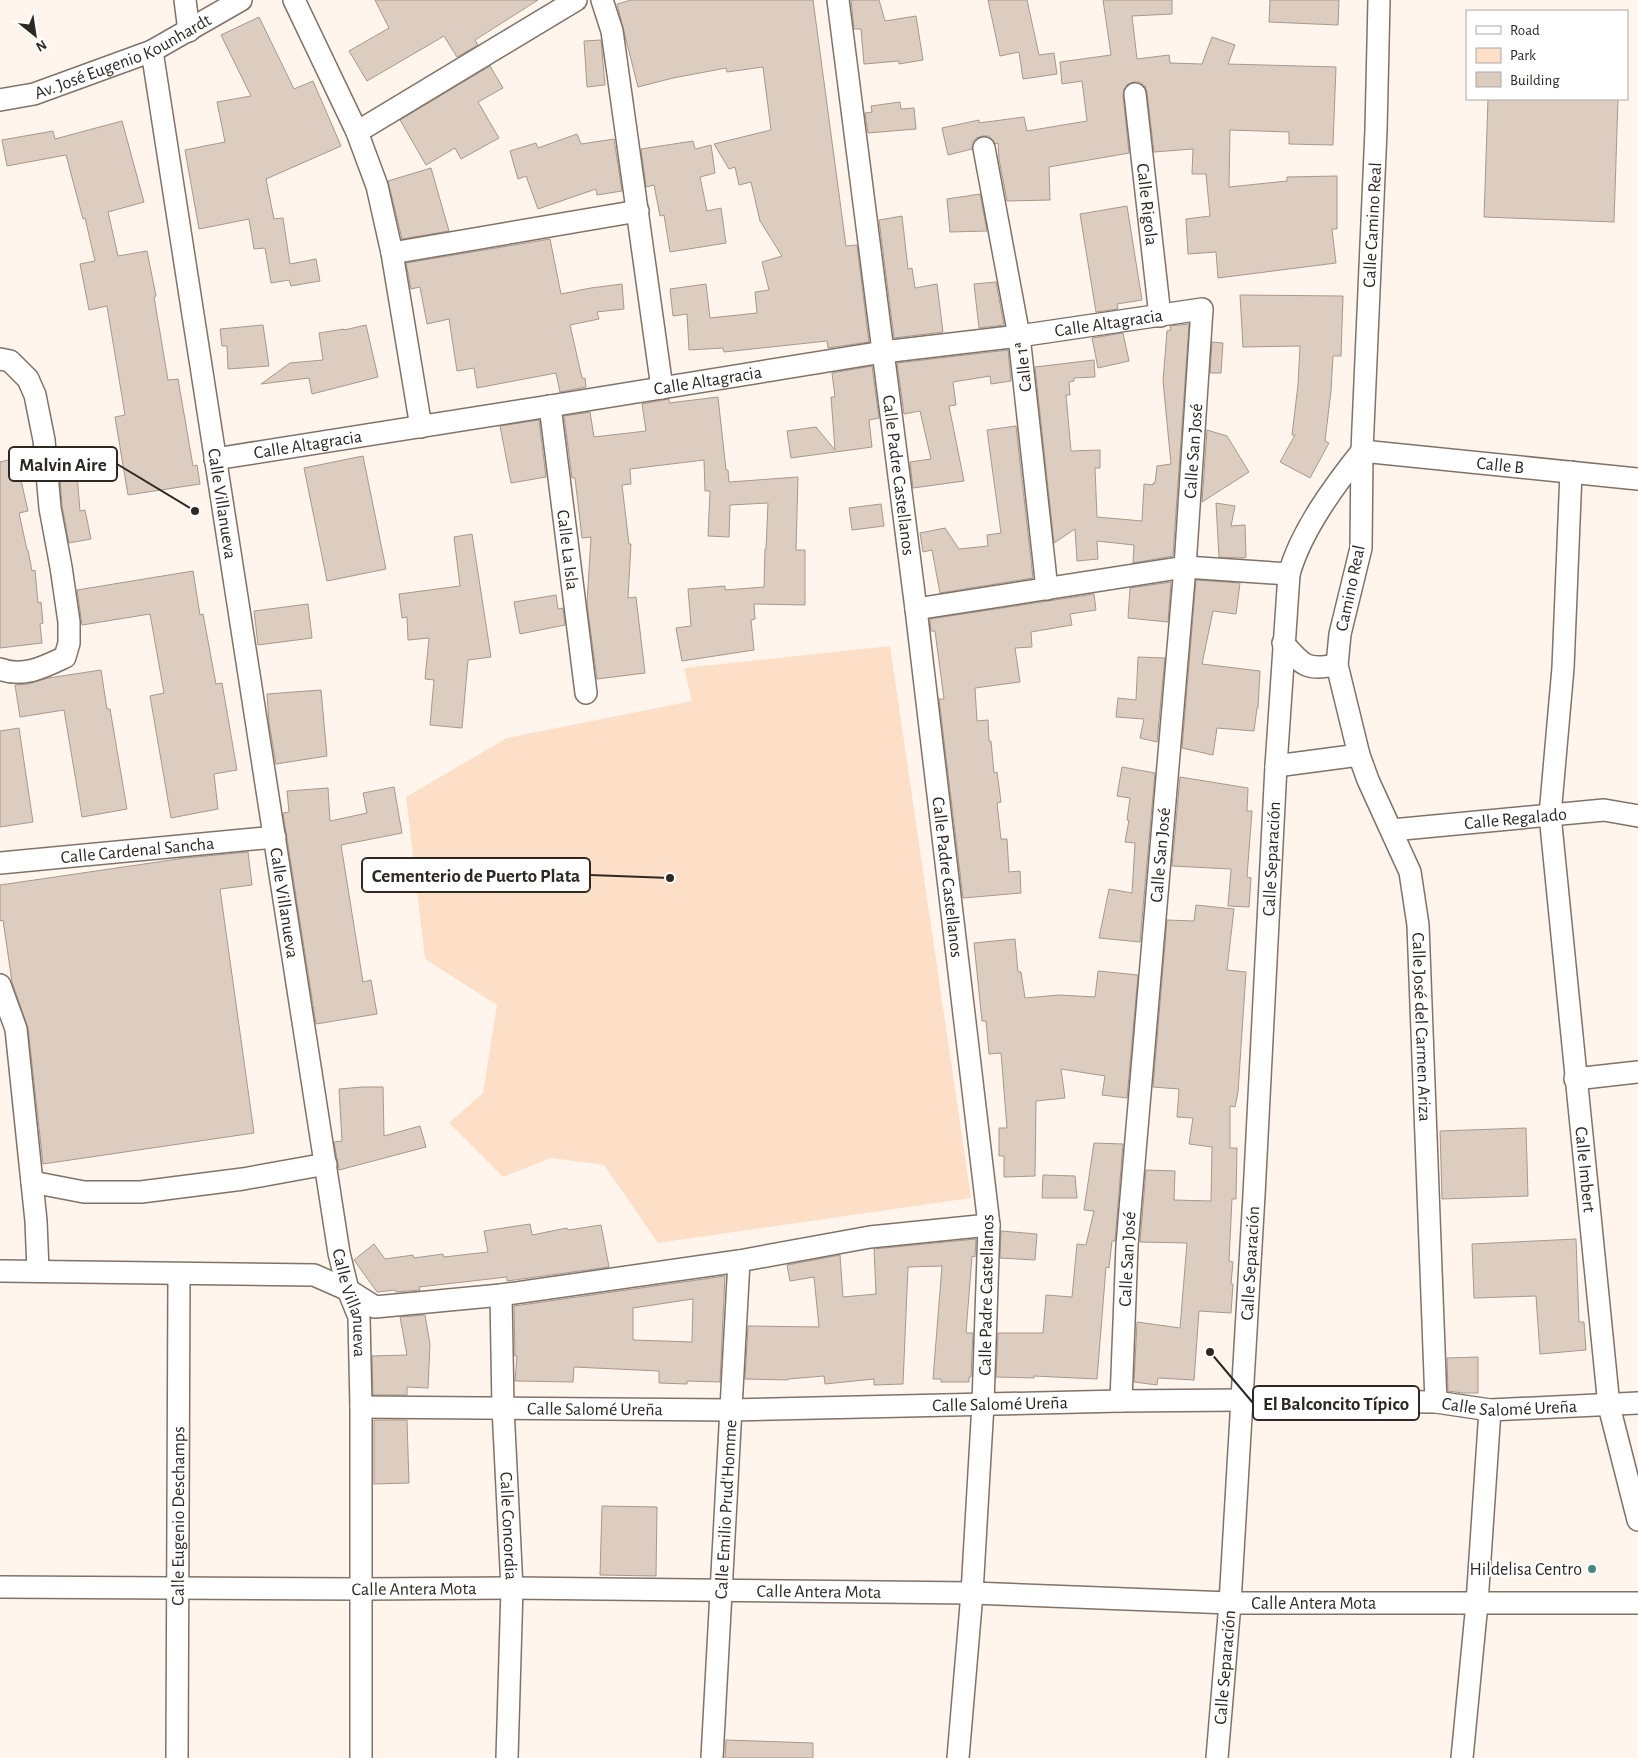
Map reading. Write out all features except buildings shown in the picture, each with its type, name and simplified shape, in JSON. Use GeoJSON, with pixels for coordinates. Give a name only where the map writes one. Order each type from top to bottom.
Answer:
{"type":"FeatureCollection","features":[{"type":"Feature","properties":{"kind":"street"},"geometry":{"type":"LineString","coordinates":[[185,0],[189,31]]}},
{"type":"Feature","properties":{"kind":"street","name":"Av. José Eugenio Kounhardt"},"geometry":{"type":"LineString","coordinates":[[0,100],[34,94],[152,51],[241,0]]}},
{"type":"Feature","properties":{"kind":"street"},"geometry":{"type":"LineString","coordinates":[[294,0],[358,132],[377,186],[392,253],[421,427]]}},
{"type":"Feature","properties":{"kind":"street"},"geometry":{"type":"LineString","coordinates":[[358,132],[576,0]]}},
{"type":"Feature","properties":{"kind":"street"},"geometry":{"type":"LineString","coordinates":[[602,0],[612,31],[662,388]]}},
{"type":"Feature","properties":{"kind":"street","name":"Calle Padre Castellanos"},"geometry":{"type":"LineString","coordinates":[[838,0],[916,609],[990,1225],[983,1404],[972,1593],[958,1758]]}},
{"type":"Feature","properties":{"kind":"street","name":"Calle Camino Real"},"geometry":{"type":"LineString","coordinates":[[1362,451],[1376,130],[1379,0]]}},
{"type":"Feature","properties":{"kind":"street","name":"Calle Villanueva"},"geometry":{"type":"LineString","coordinates":[[152,51],[339,1253],[348,1290],[359,1317],[361,1407],[361,1758]]}},
{"type":"Feature","properties":{"kind":"street","name":"Calle Rigola"},"geometry":{"type":"LineString","coordinates":[[1134,94],[1160,316]]}},
{"type":"Feature","properties":{"kind":"street","name":"Calle 1ª"},"geometry":{"type":"LineString","coordinates":[[984,148],[1019,336],[1047,589]]}},
{"type":"Feature","properties":{"kind":"street"},"geometry":{"type":"LineString","coordinates":[[392,253],[638,212]]}},
{"type":"Feature","properties":{"kind":"street","name":"Calle Altagracia"},"geometry":{"type":"LineString","coordinates":[[215,459],[883,352],[1019,336],[1202,309]]}},
{"type":"Feature","properties":{"kind":"street","name":"Calle San José"},"geometry":{"type":"LineString","coordinates":[[1121,1401],[1127,1245],[1185,567],[1202,309]]}},
{"type":"Feature","properties":{"kind":"street"},"geometry":{"type":"LineString","coordinates":[[0,359],[10,361],[28,378],[35,395],[44,440],[50,508],[69,622],[69,643],[65,657],[32,672],[10,673],[0,669]]}},
{"type":"Feature","properties":{"kind":"street","name":"Calle La Isla"},"geometry":{"type":"LineString","coordinates":[[550,406],[586,693]]}},
{"type":"Feature","properties":{"kind":"street","name":"Calle B"},"geometry":{"type":"LineString","coordinates":[[1362,451],[1638,479]]}},
{"type":"Feature","properties":{"kind":"street","name":"Calle Separación"},"geometry":{"type":"LineString","coordinates":[[1217,1758],[1230,1603],[1283,643],[1289,574],[1295,554],[1332,491],[1362,451]]}},
{"type":"Feature","properties":{"kind":"street","name":"Camino Real"},"geometry":{"type":"LineString","coordinates":[[1337,665],[1340,634],[1361,548],[1362,451]]}},
{"type":"Feature","properties":{"kind":"street","name":"Calle Imbert"},"geometry":{"type":"LineString","coordinates":[[1572,472],[1562,668],[1550,815],[1609,1406],[1638,1520]]}},
{"type":"Feature","properties":{"kind":"street"},"geometry":{"type":"LineString","coordinates":[[916,609],[1185,567],[1289,574]]}},
{"type":"Feature","properties":{"kind":"street"},"geometry":{"type":"LineString","coordinates":[[1283,643],[1307,667],[1317,668],[1337,665]]}},
{"type":"Feature","properties":{"kind":"street","name":"Calle José del Carmen Ariza"},"geometry":{"type":"LineString","coordinates":[[1337,665],[1359,755],[1368,780],[1410,872],[1418,925],[1436,1402]]}},
{"type":"Feature","properties":{"kind":"street"},"geometry":{"type":"LineString","coordinates":[[1276,766],[1359,755]]}},
{"type":"Feature","properties":{"kind":"street","name":"Calle Regalado"},"geometry":{"type":"LineString","coordinates":[[1392,830],[1604,810],[1638,816]]}},
{"type":"Feature","properties":{"kind":"street","name":"Calle Cardenal Sancha"},"geometry":{"type":"LineString","coordinates":[[0,863],[274,836]]}},
{"type":"Feature","properties":{"kind":"street"},"geometry":{"type":"LineString","coordinates":[[0,985],[16,1029],[36,1221],[38,1271]]}},
{"type":"Feature","properties":{"kind":"street"},"geometry":{"type":"LineString","coordinates":[[1575,1079],[1638,1072]]}},
{"type":"Feature","properties":{"kind":"street"},"geometry":{"type":"LineString","coordinates":[[32,1182],[84,1192],[141,1192],[235,1180],[326,1164]]}},
{"type":"Feature","properties":{"kind":"street"},"geometry":{"type":"LineString","coordinates":[[0,1271],[314,1275],[348,1290],[375,1307],[501,1295],[739,1261],[870,1237],[990,1225]]}},
{"type":"Feature","properties":{"kind":"street","name":"Calle Emilio Prud'Homme"},"geometry":{"type":"LineString","coordinates":[[712,1758],[739,1261]]}},
{"type":"Feature","properties":{"kind":"street","name":"Calle Eugenio Deschamps"},"geometry":{"type":"LineString","coordinates":[[177,1758],[179,1274]]}},
{"type":"Feature","properties":{"kind":"street","name":"Calle Concordia"},"geometry":{"type":"LineString","coordinates":[[501,1295],[503,1408],[512,1588],[508,1758]]}},
{"type":"Feature","properties":{"kind":"street","name":"Calle Salomé Ureña"},"geometry":{"type":"LineString","coordinates":[[361,1407],[731,1410],[1241,1400],[1436,1402],[1490,1410],[1609,1406],[1638,1403]]}},
{"type":"Feature","properties":{"kind":"street"},"geometry":{"type":"LineString","coordinates":[[1462,1758],[1477,1603],[1490,1410]]}},
{"type":"Feature","properties":{"kind":"street","name":"Calle Antera Mota"},"geometry":{"type":"LineString","coordinates":[[0,1587],[722,1590],[972,1593],[1230,1603],[1638,1603]]}},
{"type":"Feature","properties":{"kind":"green space"},"geometry":{"type":"Polygon","coordinates":[[[890,646],[971,1198],[658,1243],[604,1165],[551,1158],[503,1177],[449,1123],[483,1093],[497,1005],[425,959],[406,797],[507,738],[692,701],[684,668],[890,646]]]}},
{"type":"Feature","properties":{"kind":"place","name":"Malvin Aire"},"geometry":{"type":"Point","coordinates":[195,511]}},
{"type":"Feature","properties":{"kind":"place","name":"Cementerio de Puerto Plata"},"geometry":{"type":"Point","coordinates":[670,878]}},
{"type":"Feature","properties":{"kind":"place","name":"El Balconcito Típico"},"geometry":{"type":"Point","coordinates":[1210,1352]}},
{"type":"Feature","properties":{"kind":"place","name":"Hildelisa Centro"},"geometry":{"type":"Point","coordinates":[1592,1569]}}]}
